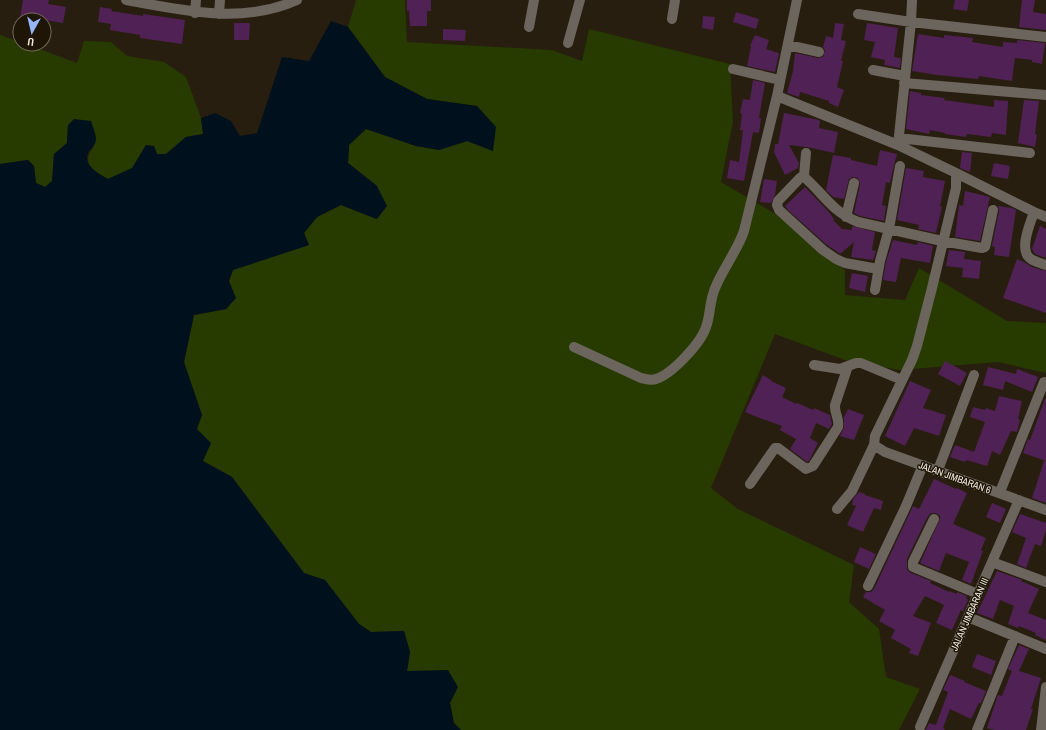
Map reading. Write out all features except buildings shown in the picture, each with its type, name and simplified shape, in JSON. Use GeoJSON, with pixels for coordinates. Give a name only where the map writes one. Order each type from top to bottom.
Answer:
{"type":"FeatureCollection","features":[{"type":"Feature","properties":{"kind":"street"},"geometry":{"type":"LineString","coordinates":[[130,0],[195,13],[219,14],[264,10],[286,5],[297,0]]}},
{"type":"Feature","properties":{"kind":"street"},"geometry":{"type":"LineString","coordinates":[[195,13],[196,0]]}},
{"type":"Feature","properties":{"kind":"street"},"geometry":{"type":"LineString","coordinates":[[219,14],[220,0]]}},
{"type":"Feature","properties":{"kind":"street"},"geometry":{"type":"LineString","coordinates":[[529,27],[534,0]]}},
{"type":"Feature","properties":{"kind":"street"},"geometry":{"type":"LineString","coordinates":[[568,43],[580,0]]}},
{"type":"Feature","properties":{"kind":"street"},"geometry":{"type":"LineString","coordinates":[[672,19],[675,0]]}},
{"type":"Feature","properties":{"kind":"street"},"geometry":{"type":"LineString","coordinates":[[574,347],[641,378],[650,380],[659,378],[678,363],[697,343],[706,329],[713,292],[740,244],[777,96],[797,0]]}},
{"type":"Feature","properties":{"kind":"street"},"geometry":{"type":"LineString","coordinates":[[899,142],[912,0]]}},
{"type":"Feature","properties":{"kind":"street"},"geometry":{"type":"LineString","coordinates":[[858,14],[911,22],[1046,37]]}},
{"type":"Feature","properties":{"kind":"street"},"geometry":{"type":"LineString","coordinates":[[788,45],[819,52]]}},
{"type":"Feature","properties":{"kind":"street"},"geometry":{"type":"LineString","coordinates":[[733,69],[780,80]]}},
{"type":"Feature","properties":{"kind":"street"},"geometry":{"type":"LineString","coordinates":[[873,70],[904,80],[1046,95]]}},
{"type":"Feature","properties":{"kind":"street"},"geometry":{"type":"LineString","coordinates":[[777,96],[899,142],[956,173],[1046,217]]}},
{"type":"Feature","properties":{"kind":"street"},"geometry":{"type":"LineString","coordinates":[[899,142],[1030,154]]}},
{"type":"Feature","properties":{"kind":"street"},"geometry":{"type":"LineString","coordinates":[[806,153],[804,176],[836,210],[846,217],[869,225],[942,241],[985,248],[993,210]]}},
{"type":"Feature","properties":{"kind":"street"},"geometry":{"type":"LineString","coordinates":[[875,290],[878,269],[889,229],[900,166]]}},
{"type":"Feature","properties":{"kind":"street"},"geometry":{"type":"LineString","coordinates":[[837,509],[852,491],[912,360],[920,336],[956,188],[956,173]]}},
{"type":"Feature","properties":{"kind":"street"},"geometry":{"type":"LineString","coordinates":[[804,176],[800,178],[778,201],[777,205],[779,210],[823,250],[836,259],[845,263],[878,269]]}},
{"type":"Feature","properties":{"kind":"street"},"geometry":{"type":"LineString","coordinates":[[846,217],[854,183]]}},
{"type":"Feature","properties":{"kind":"street"},"geometry":{"type":"LineString","coordinates":[[1034,212],[1024,244],[1026,254],[1031,260],[1046,265]]}},
{"type":"Feature","properties":{"kind":"street"},"geometry":{"type":"LineString","coordinates":[[814,365],[838,369],[858,363],[902,380]]}},
{"type":"Feature","properties":{"kind":"street"},"geometry":{"type":"LineString","coordinates":[[750,484],[775,448],[778,448],[806,469],[813,466],[838,427],[839,424],[834,412],[834,405],[848,366]]}},
{"type":"Feature","properties":{"kind":"street"},"geometry":{"type":"LineString","coordinates":[[938,470],[974,375]]}},
{"type":"Feature","properties":{"kind":"street"},"geometry":{"type":"LineString","coordinates":[[1000,492],[1044,382]]}},
{"type":"Feature","properties":{"kind":"street","name":"JALAN JIMBARAN 6"},"geometry":{"type":"LineString","coordinates":[[874,441],[885,452],[1000,492],[1046,510]]}},
{"type":"Feature","properties":{"kind":"street"},"geometry":{"type":"LineString","coordinates":[[868,586],[906,506],[923,465]]}},
{"type":"Feature","properties":{"kind":"street","name":"JALAN JIMBARAN III"},"geometry":{"type":"LineString","coordinates":[[920,727],[1019,500]]}},
{"type":"Feature","properties":{"kind":"street"},"geometry":{"type":"LineString","coordinates":[[934,518],[913,562],[913,567],[978,594]]}},
{"type":"Feature","properties":{"kind":"street"},"geometry":{"type":"LineString","coordinates":[[992,562],[1046,582]]}},
{"type":"Feature","properties":{"kind":"street"},"geometry":{"type":"LineString","coordinates":[[968,617],[1046,648]]}},
{"type":"Feature","properties":{"kind":"street"},"geometry":{"type":"LineString","coordinates":[[977,730],[1015,636]]}},
{"type":"Feature","properties":{"kind":"street"},"geometry":{"type":"LineString","coordinates":[[1041,730],[1045,709],[1046,687]]}},
{"type":"Feature","properties":{"kind":"green space"},"geometry":{"type":"Polygon","coordinates":[[[356,0],[405,0],[407,42],[552,50],[582,61],[589,29],[730,64],[733,121],[721,182],[774,213],[845,270],[845,295],[905,300],[919,268],[1007,321],[1046,323],[1046,373],[998,362],[899,370],[845,360],[775,334],[711,488],[738,509],[854,565],[849,602],[879,629],[886,677],[920,689],[899,730],[461,730],[454,723],[450,703],[407,671],[410,652],[404,631],[371,632],[359,624],[325,580],[304,573],[232,477],[203,461],[184,362],[194,315],[226,309],[229,281],[233,270],[309,245],[304,233],[317,217],[341,205],[376,219],[377,186],[348,163],[349,145],[366,129],[416,146],[439,150],[467,141],[493,151],[477,106],[427,99],[385,77],[348,27],[356,0]]]}},
{"type":"Feature","properties":{"kind":"green space"},"geometry":{"type":"Polygon","coordinates":[[[0,35],[12,39],[12,52],[47,52],[77,63],[84,41],[111,42],[127,56],[164,62],[186,77],[201,118],[203,134],[186,137],[166,154],[157,154],[146,145],[133,168],[108,179],[93,169],[88,162],[90,153],[94,147],[68,125],[67,143],[54,155],[52,181],[45,187],[36,183],[34,166],[28,160],[0,164],[0,35]]]}},
{"type":"Feature","properties":{"kind":"water"},"geometry":{"type":"Polygon","coordinates":[[[331,21],[348,27],[385,77],[427,99],[477,106],[496,127],[493,151],[467,141],[439,150],[416,146],[366,129],[349,145],[348,163],[377,186],[387,206],[377,219],[341,205],[317,217],[304,233],[309,245],[233,270],[229,281],[236,298],[226,309],[194,315],[184,362],[202,415],[197,429],[211,443],[203,461],[232,477],[304,573],[325,580],[359,624],[371,632],[404,631],[410,652],[407,671],[448,670],[458,687],[450,703],[454,723],[461,730],[0,730],[0,164],[28,160],[34,166],[36,183],[45,187],[52,181],[54,154],[67,143],[68,125],[74,119],[91,121],[96,140],[88,153],[88,162],[90,166],[100,175],[108,179],[132,168],[146,145],[154,146],[157,154],[166,154],[186,137],[203,134],[201,118],[215,113],[231,121],[240,136],[257,133],[282,57],[309,61],[331,21]]]}}]}
